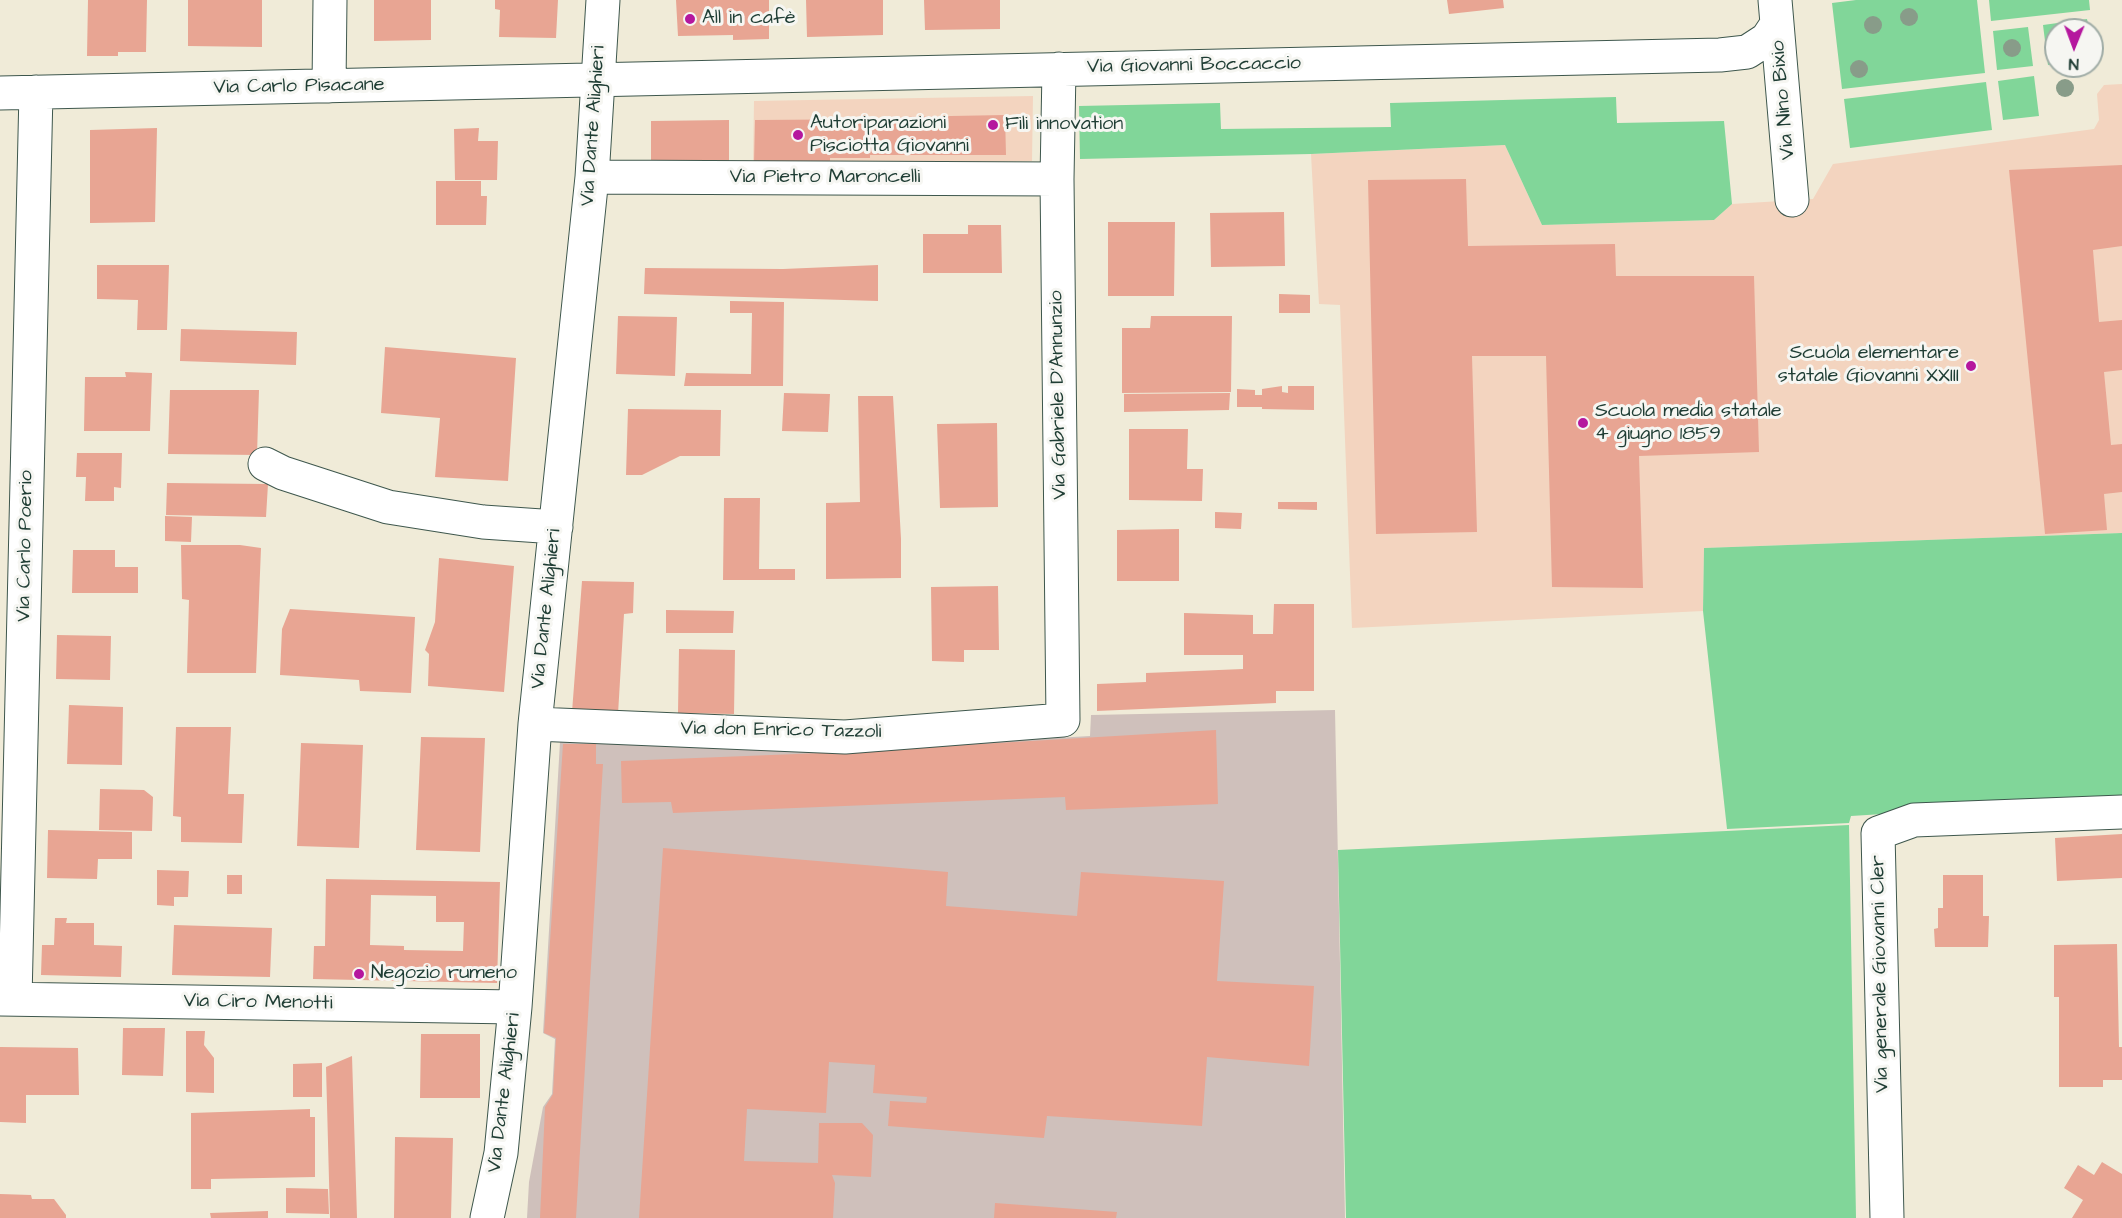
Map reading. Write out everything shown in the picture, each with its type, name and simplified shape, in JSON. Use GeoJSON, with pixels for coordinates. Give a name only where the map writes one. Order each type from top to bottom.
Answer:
{"type":"FeatureCollection","features":[{"type":"Feature","properties":{"kind":"street"},"geometry":{"type":"LineString","coordinates":[[329,86],[330,0]]}},
{"type":"Feature","properties":{"kind":"street","name":"Via Dante Alighieri"},"geometry":{"type":"LineString","coordinates":[[487,1218],[501,1153],[515,1007],[535,724],[592,177],[603,0]]}},
{"type":"Feature","properties":{"kind":"street","name":"Via Giovanni Boccaccio"},"geometry":{"type":"LineString","coordinates":[[598,81],[1720,55],[1747,52],[1767,39],[1776,12]]}},
{"type":"Feature","properties":{"kind":"street","name":"Via Nino Bixio"},"geometry":{"type":"LineString","coordinates":[[1776,12],[1792,200]]}},
{"type":"Feature","properties":{"kind":"street","name":"Via Gabriele D'Annunzio"},"geometry":{"type":"LineString","coordinates":[[1059,69],[1057,179],[1063,720]]}},
{"type":"Feature","properties":{"kind":"street","name":"Via Carlo Pisacane"},"geometry":{"type":"LineString","coordinates":[[0,93],[598,81]]}},
{"type":"Feature","properties":{"kind":"street","name":"Via Carlo Poerio"},"geometry":{"type":"LineString","coordinates":[[8,999],[36,92]]}},
{"type":"Feature","properties":{"kind":"street","name":"Via Pietro Maroncelli"},"geometry":{"type":"LineString","coordinates":[[592,177],[1057,179]]}},
{"type":"Feature","properties":{"kind":"street"},"geometry":{"type":"LineString","coordinates":[[265,464],[283,473],[388,507],[483,522],[556,527]]}},
{"type":"Feature","properties":{"kind":"street","name":"Via don Enrico Tazzoli"},"geometry":{"type":"LineString","coordinates":[[535,724],[846,737],[1063,720]]}},
{"type":"Feature","properties":{"kind":"street","name":"Via generale Giovanni Cler"},"geometry":{"type":"LineString","coordinates":[[1887,1218],[1878,833],[1914,819],[2122,812]]}},
{"type":"Feature","properties":{"kind":"street","name":"Via Ciro Menotti"},"geometry":{"type":"LineString","coordinates":[[8,999],[515,1007]]}},
{"type":"Feature","properties":{"kind":"shaded area","name":"Scuola media statale 4 giugno 1859"},"geometry":{"type":"Polygon","coordinates":[[[2122,84],[2122,533],[1704,548],[1703,611],[1352,628],[1340,305],[1319,304],[1311,154],[1505,145],[1542,225],[1714,220],[1732,204],[1813,199],[1833,164],[2094,129],[2099,120],[2097,94],[2104,85],[2122,84]]]}},
{"type":"Feature","properties":{"kind":"shaded area"},"geometry":{"type":"Polygon","coordinates":[[[1033,96],[1032,161],[753,166],[754,101],[1033,96]]]}},
{"type":"Feature","properties":{"kind":"shaded area"},"geometry":{"type":"Polygon","coordinates":[[[1335,710],[1345,1218],[527,1218],[529,1182],[543,1107],[552,1094],[555,1039],[543,1033],[560,742],[846,750],[1090,736],[1091,715],[1335,710]]]}},
{"type":"Feature","properties":{"kind":"green space"},"geometry":{"type":"Polygon","coordinates":[[[1856,0],[1977,0],[1985,73],[1842,89],[1832,3],[1856,0]]]}},
{"type":"Feature","properties":{"kind":"green space"},"geometry":{"type":"Polygon","coordinates":[[[1989,0],[2089,0],[2090,10],[1991,21],[1989,0]]]}},
{"type":"Feature","properties":{"kind":"green space"},"geometry":{"type":"Polygon","coordinates":[[[2028,27],[2033,66],[1997,70],[1993,31],[2028,27]]]}},
{"type":"Feature","properties":{"kind":"green space"},"geometry":{"type":"Polygon","coordinates":[[[2034,76],[2039,116],[2003,120],[1998,81],[2034,76]]]}},
{"type":"Feature","properties":{"kind":"green space"},"geometry":{"type":"Polygon","coordinates":[[[1986,82],[1992,130],[1850,148],[1844,99],[1986,82]]]}},
{"type":"Feature","properties":{"kind":"green space"},"geometry":{"type":"Polygon","coordinates":[[[1616,97],[1617,123],[1724,121],[1732,204],[1714,220],[1542,225],[1505,145],[1311,154],[1080,159],[1079,106],[1220,103],[1221,129],[1391,127],[1390,103],[1616,97]]]}},
{"type":"Feature","properties":{"kind":"green space"},"geometry":{"type":"Polygon","coordinates":[[[2122,533],[2122,799],[1851,816],[1849,823],[1727,829],[1703,611],[1704,548],[2122,533]]]}},
{"type":"Feature","properties":{"kind":"green space"},"geometry":{"type":"Polygon","coordinates":[[[1849,825],[1856,1218],[1346,1218],[1338,850],[1849,825]]]}},
{"type":"Feature","properties":{"kind":"building"},"geometry":{"type":"Polygon","coordinates":[[[88,0],[147,0],[146,52],[118,52],[118,56],[87,56],[88,0]]]}},
{"type":"Feature","properties":{"kind":"building"},"geometry":{"type":"Polygon","coordinates":[[[188,0],[262,0],[262,47],[188,46],[188,0]]]}},
{"type":"Feature","properties":{"kind":"building"},"geometry":{"type":"Polygon","coordinates":[[[374,0],[431,0],[431,40],[374,41],[374,0]]]}},
{"type":"Feature","properties":{"kind":"building"},"geometry":{"type":"Polygon","coordinates":[[[495,0],[558,0],[556,38],[499,37],[500,10],[495,9],[495,0]]]}},
{"type":"Feature","properties":{"kind":"building"},"geometry":{"type":"Polygon","coordinates":[[[676,0],[769,0],[769,39],[733,40],[733,35],[678,36],[676,0]]]}},
{"type":"Feature","properties":{"kind":"building"},"geometry":{"type":"Polygon","coordinates":[[[806,0],[883,0],[883,35],[807,37],[806,0]]]}},
{"type":"Feature","properties":{"kind":"building"},"geometry":{"type":"Polygon","coordinates":[[[924,0],[1000,0],[1000,29],[925,30],[924,0]]]}},
{"type":"Feature","properties":{"kind":"building"},"geometry":{"type":"Polygon","coordinates":[[[1447,0],[1503,0],[1504,8],[1449,14],[1447,0]]]}},
{"type":"Feature","properties":{"kind":"building"},"geometry":{"type":"Polygon","coordinates":[[[1005,115],[1006,155],[870,155],[870,158],[830,158],[830,162],[754,163],[755,120],[897,119],[897,117],[1005,115]]]}},
{"type":"Feature","properties":{"kind":"building"},"geometry":{"type":"Polygon","coordinates":[[[729,120],[729,166],[651,167],[651,121],[729,120]]]}},
{"type":"Feature","properties":{"kind":"building"},"geometry":{"type":"Polygon","coordinates":[[[157,128],[155,222],[90,223],[90,130],[157,128]]]}},
{"type":"Feature","properties":{"kind":"building"},"geometry":{"type":"Polygon","coordinates":[[[479,128],[478,141],[498,141],[497,180],[455,180],[454,129],[479,128]]]}},
{"type":"Feature","properties":{"kind":"building"},"geometry":{"type":"Polygon","coordinates":[[[2122,165],[2122,246],[2093,250],[2099,322],[2122,320],[2122,370],[2104,372],[2111,445],[2122,444],[2122,492],[2104,494],[2107,530],[2045,534],[2009,170],[2122,165]]]}},
{"type":"Feature","properties":{"kind":"building"},"geometry":{"type":"Polygon","coordinates":[[[1466,179],[1468,246],[1615,244],[1616,276],[1754,276],[1759,452],[1639,456],[1643,588],[1552,587],[1546,356],[1472,356],[1477,532],[1376,534],[1368,180],[1466,179]]]}},
{"type":"Feature","properties":{"kind":"building"},"geometry":{"type":"Polygon","coordinates":[[[436,181],[481,181],[481,196],[487,196],[486,225],[436,225],[436,181]]]}},
{"type":"Feature","properties":{"kind":"building"},"geometry":{"type":"Polygon","coordinates":[[[1284,212],[1285,266],[1211,267],[1210,213],[1284,212]]]}},
{"type":"Feature","properties":{"kind":"building"},"geometry":{"type":"Polygon","coordinates":[[[1108,222],[1175,222],[1174,296],[1108,296],[1108,222]]]}},
{"type":"Feature","properties":{"kind":"building"},"geometry":{"type":"Polygon","coordinates":[[[968,225],[1001,225],[1002,273],[923,273],[923,234],[968,234],[968,225]]]}},
{"type":"Feature","properties":{"kind":"building"},"geometry":{"type":"Polygon","coordinates":[[[97,265],[169,265],[167,330],[137,330],[138,300],[97,299],[97,265]]]}},
{"type":"Feature","properties":{"kind":"building"},"geometry":{"type":"Polygon","coordinates":[[[878,265],[878,301],[644,294],[645,268],[783,269],[878,265]]]}},
{"type":"Feature","properties":{"kind":"building"},"geometry":{"type":"Polygon","coordinates":[[[1279,294],[1310,295],[1310,313],[1279,313],[1279,294]]]}},
{"type":"Feature","properties":{"kind":"building"},"geometry":{"type":"Polygon","coordinates":[[[730,301],[784,302],[783,386],[684,386],[686,373],[751,374],[752,313],[730,313],[730,301]]]}},
{"type":"Feature","properties":{"kind":"building"},"geometry":{"type":"Polygon","coordinates":[[[618,316],[677,317],[675,376],[616,374],[618,316]]]}},
{"type":"Feature","properties":{"kind":"building"},"geometry":{"type":"Polygon","coordinates":[[[1151,316],[1232,316],[1231,392],[1122,393],[1122,328],[1150,328],[1151,316]]]}},
{"type":"Feature","properties":{"kind":"building"},"geometry":{"type":"Polygon","coordinates":[[[181,329],[297,332],[296,365],[180,361],[181,329]]]}},
{"type":"Feature","properties":{"kind":"building"},"geometry":{"type":"Polygon","coordinates":[[[385,347],[516,358],[508,481],[435,477],[440,418],[381,413],[385,347]]]}},
{"type":"Feature","properties":{"kind":"building"},"geometry":{"type":"Polygon","coordinates":[[[125,372],[152,373],[150,431],[84,431],[85,377],[126,377],[125,372]]]}},
{"type":"Feature","properties":{"kind":"building"},"geometry":{"type":"Polygon","coordinates":[[[1282,386],[1282,392],[1288,393],[1288,386],[1314,386],[1314,410],[1237,407],[1237,389],[1255,390],[1255,395],[1262,395],[1262,389],[1282,386]]]}},
{"type":"Feature","properties":{"kind":"building"},"geometry":{"type":"Polygon","coordinates":[[[170,390],[259,390],[257,455],[168,454],[170,390]]]}},
{"type":"Feature","properties":{"kind":"building"},"geometry":{"type":"Polygon","coordinates":[[[784,393],[830,394],[828,432],[782,431],[784,393]]]}},
{"type":"Feature","properties":{"kind":"building"},"geometry":{"type":"Polygon","coordinates":[[[1230,393],[1229,410],[1124,412],[1124,394],[1230,393]]]}},
{"type":"Feature","properties":{"kind":"building"},"geometry":{"type":"Polygon","coordinates":[[[858,396],[893,396],[901,578],[826,579],[826,503],[860,502],[858,396]]]}},
{"type":"Feature","properties":{"kind":"building"},"geometry":{"type":"Polygon","coordinates":[[[628,409],[721,410],[720,456],[680,456],[642,475],[626,475],[628,409]]]}},
{"type":"Feature","properties":{"kind":"building"},"geometry":{"type":"Polygon","coordinates":[[[997,423],[998,507],[940,508],[937,424],[997,423]]]}},
{"type":"Feature","properties":{"kind":"building"},"geometry":{"type":"Polygon","coordinates":[[[1129,429],[1188,429],[1187,469],[1203,469],[1202,501],[1129,500],[1129,429]]]}},
{"type":"Feature","properties":{"kind":"building"},"geometry":{"type":"Polygon","coordinates":[[[77,453],[122,453],[121,488],[114,487],[114,501],[85,501],[86,477],[76,477],[77,453]]]}},
{"type":"Feature","properties":{"kind":"building"},"geometry":{"type":"Polygon","coordinates":[[[167,483],[268,484],[266,517],[166,515],[167,483]]]}},
{"type":"Feature","properties":{"kind":"building"},"geometry":{"type":"Polygon","coordinates":[[[724,498],[760,498],[759,569],[795,569],[795,580],[723,580],[724,498]]]}},
{"type":"Feature","properties":{"kind":"building"},"geometry":{"type":"Polygon","coordinates":[[[1278,502],[1317,502],[1317,510],[1278,509],[1278,502]]]}},
{"type":"Feature","properties":{"kind":"building"},"geometry":{"type":"Polygon","coordinates":[[[1215,512],[1242,513],[1241,529],[1215,528],[1215,512]]]}},
{"type":"Feature","properties":{"kind":"building"},"geometry":{"type":"Polygon","coordinates":[[[165,516],[192,517],[191,542],[165,541],[165,516]]]}},
{"type":"Feature","properties":{"kind":"building"},"geometry":{"type":"Polygon","coordinates":[[[1179,529],[1179,581],[1117,581],[1117,530],[1179,529]]]}},
{"type":"Feature","properties":{"kind":"building"},"geometry":{"type":"Polygon","coordinates":[[[181,545],[240,545],[261,548],[256,673],[187,673],[189,600],[182,599],[181,545]]]}},
{"type":"Feature","properties":{"kind":"building"},"geometry":{"type":"Polygon","coordinates":[[[73,550],[115,550],[115,567],[138,567],[138,593],[72,593],[73,550]]]}},
{"type":"Feature","properties":{"kind":"building"},"geometry":{"type":"Polygon","coordinates":[[[439,558],[514,566],[504,692],[428,686],[429,654],[425,650],[435,622],[439,558]]]}},
{"type":"Feature","properties":{"kind":"building"},"geometry":{"type":"Polygon","coordinates":[[[582,581],[634,582],[633,613],[624,614],[618,714],[572,712],[582,581]]]}},
{"type":"Feature","properties":{"kind":"building"},"geometry":{"type":"Polygon","coordinates":[[[998,586],[999,650],[964,650],[964,662],[932,661],[931,587],[998,586]]]}},
{"type":"Feature","properties":{"kind":"building"},"geometry":{"type":"Polygon","coordinates":[[[1274,604],[1314,604],[1314,691],[1276,691],[1276,703],[1097,711],[1097,684],[1146,682],[1146,673],[1243,669],[1243,655],[1184,655],[1184,613],[1253,615],[1253,634],[1273,634],[1274,604]]]}},
{"type":"Feature","properties":{"kind":"building"},"geometry":{"type":"Polygon","coordinates":[[[290,609],[415,617],[411,693],[360,691],[359,680],[280,675],[282,629],[290,609]]]}},
{"type":"Feature","properties":{"kind":"building"},"geometry":{"type":"Polygon","coordinates":[[[666,610],[734,611],[733,633],[666,633],[666,610]]]}},
{"type":"Feature","properties":{"kind":"building"},"geometry":{"type":"Polygon","coordinates":[[[57,635],[111,636],[110,680],[56,679],[57,635]]]}},
{"type":"Feature","properties":{"kind":"building"},"geometry":{"type":"Polygon","coordinates":[[[679,649],[735,650],[734,714],[678,713],[679,649]]]}},
{"type":"Feature","properties":{"kind":"building"},"geometry":{"type":"Polygon","coordinates":[[[69,705],[123,707],[122,765],[67,764],[69,705]]]}},
{"type":"Feature","properties":{"kind":"building"},"geometry":{"type":"Polygon","coordinates":[[[176,727],[231,727],[228,794],[244,794],[242,843],[181,842],[181,817],[173,816],[176,727]]]}},
{"type":"Feature","properties":{"kind":"building"},"geometry":{"type":"Polygon","coordinates":[[[1216,730],[1218,804],[1066,810],[1065,797],[673,813],[671,802],[622,803],[621,761],[846,752],[1216,730]]]}},
{"type":"Feature","properties":{"kind":"building"},"geometry":{"type":"Polygon","coordinates":[[[421,737],[485,738],[480,852],[416,850],[421,737]]]}},
{"type":"Feature","properties":{"kind":"building"},"geometry":{"type":"Polygon","coordinates":[[[301,743],[363,745],[359,848],[297,846],[301,743]]]}},
{"type":"Feature","properties":{"kind":"building"},"geometry":{"type":"Polygon","coordinates":[[[563,744],[596,744],[596,764],[603,764],[576,1218],[540,1218],[545,1107],[553,1094],[556,1038],[544,1033],[563,744]]]}},
{"type":"Feature","properties":{"kind":"building"},"geometry":{"type":"Polygon","coordinates":[[[100,789],[144,790],[153,797],[152,831],[99,830],[100,789]]]}},
{"type":"Feature","properties":{"kind":"building"},"geometry":{"type":"Polygon","coordinates":[[[48,830],[132,832],[132,859],[98,859],[97,879],[47,878],[48,830]]]}},
{"type":"Feature","properties":{"kind":"building"},"geometry":{"type":"Polygon","coordinates":[[[2122,834],[2122,878],[2057,881],[2055,838],[2122,834]]]}},
{"type":"Feature","properties":{"kind":"building"},"geometry":{"type":"Polygon","coordinates":[[[663,848],[948,872],[946,906],[1077,916],[1081,872],[1224,881],[1217,981],[1314,986],[1309,1066],[1207,1057],[1202,1126],[1047,1116],[1044,1138],[888,1126],[890,1101],[926,1103],[927,1097],[873,1093],[875,1065],[829,1062],[826,1113],[747,1109],[744,1161],[818,1163],[819,1123],[862,1123],[873,1135],[871,1177],[832,1175],[835,1183],[833,1218],[639,1218],[663,848]]]}},
{"type":"Feature","properties":{"kind":"building"},"geometry":{"type":"Polygon","coordinates":[[[157,870],[189,871],[188,897],[174,897],[174,906],[157,905],[157,870]]]}},
{"type":"Feature","properties":{"kind":"building"},"geometry":{"type":"Polygon","coordinates":[[[227,875],[242,875],[242,894],[227,894],[227,875]]]}},
{"type":"Feature","properties":{"kind":"building"},"geometry":{"type":"Polygon","coordinates":[[[1943,875],[1983,875],[1983,916],[1989,916],[1988,947],[1935,947],[1934,929],[1938,928],[1938,908],[1943,908],[1943,875]]]}},
{"type":"Feature","properties":{"kind":"building"},"geometry":{"type":"Polygon","coordinates":[[[326,879],[500,882],[497,983],[313,979],[314,946],[325,946],[326,879]],[[371,895],[370,945],[404,946],[404,950],[463,951],[464,922],[436,922],[436,896],[371,895]]]}},
{"type":"Feature","properties":{"kind":"building"},"geometry":{"type":"Polygon","coordinates":[[[55,918],[67,918],[66,923],[94,923],[94,945],[122,946],[121,977],[41,975],[42,945],[54,945],[55,918]]]}},
{"type":"Feature","properties":{"kind":"building"},"geometry":{"type":"Polygon","coordinates":[[[174,925],[272,928],[270,977],[172,975],[174,925]]]}},
{"type":"Feature","properties":{"kind":"building"},"geometry":{"type":"Polygon","coordinates":[[[2117,944],[2122,1080],[2103,1080],[2103,1087],[2059,1087],[2059,997],[2054,997],[2054,945],[2117,944]]]}},
{"type":"Feature","properties":{"kind":"building"},"geometry":{"type":"Polygon","coordinates":[[[123,1028],[165,1028],[163,1076],[122,1075],[123,1028]]]}},
{"type":"Feature","properties":{"kind":"building"},"geometry":{"type":"Polygon","coordinates":[[[186,1031],[205,1031],[204,1045],[214,1058],[214,1093],[186,1092],[186,1031]]]}},
{"type":"Feature","properties":{"kind":"building"},"geometry":{"type":"Polygon","coordinates":[[[421,1034],[480,1034],[480,1098],[420,1098],[421,1034]]]}},
{"type":"Feature","properties":{"kind":"building"},"geometry":{"type":"Polygon","coordinates":[[[0,1047],[78,1048],[79,1095],[26,1095],[26,1123],[0,1122],[0,1047]]]}},
{"type":"Feature","properties":{"kind":"building"},"geometry":{"type":"Polygon","coordinates":[[[352,1056],[357,1218],[330,1218],[326,1067],[352,1056]]]}},
{"type":"Feature","properties":{"kind":"building"},"geometry":{"type":"Polygon","coordinates":[[[322,1063],[322,1097],[293,1097],[293,1064],[322,1063]]]}},
{"type":"Feature","properties":{"kind":"building"},"geometry":{"type":"Polygon","coordinates":[[[310,1109],[310,1117],[315,1117],[315,1177],[211,1179],[211,1189],[191,1189],[191,1113],[310,1109]]]}},
{"type":"Feature","properties":{"kind":"building"},"geometry":{"type":"Polygon","coordinates":[[[395,1137],[453,1138],[451,1218],[394,1218],[395,1137]]]}},
{"type":"Feature","properties":{"kind":"building"},"geometry":{"type":"Polygon","coordinates":[[[2102,1162],[2122,1174],[2122,1218],[2072,1218],[2083,1200],[2064,1188],[2078,1165],[2094,1175],[2102,1162]]]}},
{"type":"Feature","properties":{"kind":"building"},"geometry":{"type":"Polygon","coordinates":[[[286,1188],[328,1189],[329,1214],[286,1213],[286,1188]]]}},
{"type":"Feature","properties":{"kind":"building"},"geometry":{"type":"Polygon","coordinates":[[[0,1194],[31,1195],[32,1199],[54,1199],[66,1218],[0,1218],[0,1194]]]}},
{"type":"Feature","properties":{"kind":"building"},"geometry":{"type":"Polygon","coordinates":[[[995,1203],[1117,1212],[1116,1218],[994,1218],[995,1203]]]}},
{"type":"Feature","properties":{"kind":"building"},"geometry":{"type":"Polygon","coordinates":[[[268,1211],[268,1218],[211,1218],[210,1213],[268,1211]]]}},
{"type":"Feature","properties":{"kind":"place","name":"All in cafè"},"geometry":{"type":"Point","coordinates":[690,19]}},
{"type":"Feature","properties":{"kind":"place","name":"Fili innovation"},"geometry":{"type":"Point","coordinates":[993,125]}},
{"type":"Feature","properties":{"kind":"place","name":"Autoriparazioni Pisciotta Giovanni"},"geometry":{"type":"Point","coordinates":[798,135]}},
{"type":"Feature","properties":{"kind":"place","name":"Scuola elementare statale Giovanni XXIII"},"geometry":{"type":"Point","coordinates":[1971,366]}},
{"type":"Feature","properties":{"kind":"place","name":"Scuola media statale 4 giugno 1859"},"geometry":{"type":"Point","coordinates":[1583,423]}},
{"type":"Feature","properties":{"kind":"place","name":"Negozio rumeno"},"geometry":{"type":"Point","coordinates":[359,974]}}]}
